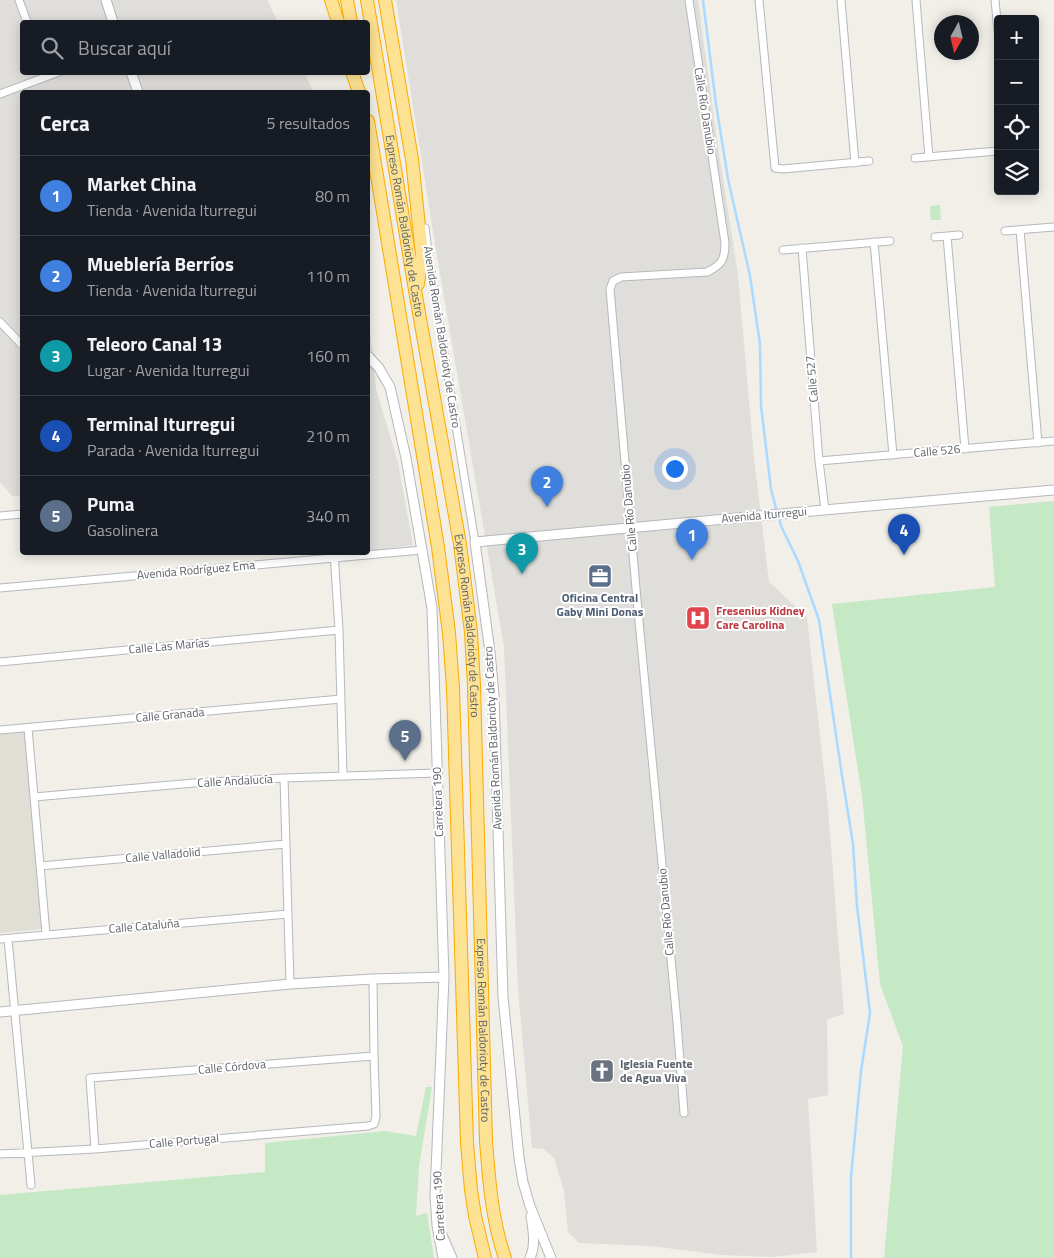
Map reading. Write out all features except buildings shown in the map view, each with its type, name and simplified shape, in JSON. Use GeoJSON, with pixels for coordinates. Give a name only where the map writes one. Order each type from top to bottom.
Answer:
{"type":"FeatureCollection","features":[{"type":"Feature","properties":{"kind":"highway"},"geometry":{"type":"LineString","coordinates":[[331,0],[337,20]]}},
{"type":"Feature","properties":{"kind":"highway"},"geometry":{"type":"LineString","coordinates":[[347,0],[351,20]]}},
{"type":"Feature","properties":{"kind":"highway","name":"Expreso Román Baldorioty de Castro"},"geometry":{"type":"LineString","coordinates":[[367,0],[416,296],[460,544],[471,632],[486,1141],[495,1214],[504,1256]]}},
{"type":"Feature","properties":{"kind":"highway"},"geometry":{"type":"LineString","coordinates":[[385,0],[412,159],[422,256],[416,296]]}},
{"type":"Feature","properties":{"kind":"highway"},"geometry":{"type":"LineString","coordinates":[[353,75],[358,90]]}},
{"type":"Feature","properties":{"kind":"highway"},"geometry":{"type":"LineString","coordinates":[[360,75],[363,90]]}},
{"type":"Feature","properties":{"kind":"highway","name":"Expreso Román Baldorioty de Castro"},"geometry":{"type":"LineString","coordinates":[[370,133],[438,547],[449,633],[453,688],[467,1142],[475,1216],[485,1258]]}},
{"type":"Feature","properties":{"kind":"street"},"geometry":{"type":"LineString","coordinates":[[19,0],[26,20]]}},
{"type":"Feature","properties":{"kind":"street"},"geometry":{"type":"LineString","coordinates":[[106,0],[112,20]]}},
{"type":"Feature","properties":{"kind":"street","name":"Calle Río Danubio"},"geometry":{"type":"LineString","coordinates":[[684,1113],[610,289],[614,281],[621,277],[707,272],[717,267],[725,252],[726,243],[689,0]]}},
{"type":"Feature","properties":{"kind":"street"},"geometry":{"type":"LineString","coordinates":[[759,0],[775,168],[869,162]]}},
{"type":"Feature","properties":{"kind":"street"},"geometry":{"type":"LineString","coordinates":[[841,0],[855,163]]}},
{"type":"Feature","properties":{"kind":"street"},"geometry":{"type":"LineString","coordinates":[[916,0],[930,157]]}},
{"type":"Feature","properties":{"kind":"street"},"geometry":{"type":"LineString","coordinates":[[995,0],[996,15]]}},
{"type":"Feature","properties":{"kind":"street"},"geometry":{"type":"LineString","coordinates":[[0,94],[45,75]]}},
{"type":"Feature","properties":{"kind":"street"},"geometry":{"type":"LineString","coordinates":[[132,75],[137,90]]}},
{"type":"Feature","properties":{"kind":"street"},"geometry":{"type":"LineString","coordinates":[[915,158],[994,151]]}},
{"type":"Feature","properties":{"kind":"street","name":"Avenida Román Baldorioty de Castro"},"geometry":{"type":"LineString","coordinates":[[412,159],[419,176],[430,267],[475,542],[490,652],[494,695],[503,997],[519,1158],[530,1206],[551,1257]]}},
{"type":"Feature","properties":{"kind":"street"},"geometry":{"type":"LineString","coordinates":[[1005,231],[1054,227]]}},
{"type":"Feature","properties":{"kind":"street"},"geometry":{"type":"LineString","coordinates":[[1020,230],[1038,443]]}},
{"type":"Feature","properties":{"kind":"street"},"geometry":{"type":"LineString","coordinates":[[935,237],[959,235]]}},
{"type":"Feature","properties":{"kind":"street"},"geometry":{"type":"LineString","coordinates":[[947,236],[966,449]]}},
{"type":"Feature","properties":{"kind":"street"},"geometry":{"type":"LineString","coordinates":[[783,250],[890,241]]}},
{"type":"Feature","properties":{"kind":"street"},"geometry":{"type":"LineString","coordinates":[[874,242],[893,455]]}},
{"type":"Feature","properties":{"kind":"street","name":"Calle 527"},"geometry":{"type":"LineString","coordinates":[[802,248],[819,461],[825,510]]}},
{"type":"Feature","properties":{"kind":"street"},"geometry":{"type":"LineString","coordinates":[[0,322],[20,344]]}},
{"type":"Feature","properties":{"kind":"street","name":"Carretera 190"},"geometry":{"type":"LineString","coordinates":[[370,358],[380,368],[390,386],[406,458],[432,608],[444,977],[435,1196],[437,1225],[443,1258]]}},
{"type":"Feature","properties":{"kind":"street","name":"Calle 526"},"geometry":{"type":"LineString","coordinates":[[819,461],[1054,441]]}},
{"type":"Feature","properties":{"kind":"street","name":"Avenida Iturregui"},"geometry":{"type":"LineString","coordinates":[[475,542],[1054,490]]}},
{"type":"Feature","properties":{"kind":"street"},"geometry":{"type":"LineString","coordinates":[[0,516],[20,514]]}},
{"type":"Feature","properties":{"kind":"street","name":"Avenida Rodríguez Ema"},"geometry":{"type":"LineString","coordinates":[[370,553],[422,550]]}},
{"type":"Feature","properties":{"kind":"street"},"geometry":{"type":"LineString","coordinates":[[334,555],[339,630],[343,776]]}},
{"type":"Feature","properties":{"kind":"street","name":"Avenida Rodríguez Ema"},"geometry":{"type":"LineString","coordinates":[[0,588],[334,555]]}},
{"type":"Feature","properties":{"kind":"street","name":"Calle Las Marías"},"geometry":{"type":"LineString","coordinates":[[0,662],[339,630]]}},
{"type":"Feature","properties":{"kind":"street","name":"Calle Granada"},"geometry":{"type":"LineString","coordinates":[[0,730],[341,699]]}},
{"type":"Feature","properties":{"kind":"street"},"geometry":{"type":"LineString","coordinates":[[28,728],[46,934]]}},
{"type":"Feature","properties":{"kind":"street","name":"Calle Andalucía"},"geometry":{"type":"LineString","coordinates":[[34,797],[194,783],[437,773]]}},
{"type":"Feature","properties":{"kind":"street"},"geometry":{"type":"LineString","coordinates":[[284,778],[290,984]]}},
{"type":"Feature","properties":{"kind":"street","name":"Calle Valladolid"},"geometry":{"type":"LineString","coordinates":[[40,866],[286,844]]}},
{"type":"Feature","properties":{"kind":"street","name":"Calle Cataluña"},"geometry":{"type":"LineString","coordinates":[[4,939],[288,914]]}},
{"type":"Feature","properties":{"kind":"street"},"geometry":{"type":"LineString","coordinates":[[4,939],[15,1011],[31,1185]]}},
{"type":"Feature","properties":{"kind":"street"},"geometry":{"type":"LineString","coordinates":[[0,1012],[290,984],[444,977]]}},
{"type":"Feature","properties":{"kind":"street"},"geometry":{"type":"LineString","coordinates":[[373,979],[374,1056]]}},
{"type":"Feature","properties":{"kind":"street","name":"Calle Córdova"},"geometry":{"type":"LineString","coordinates":[[95,1149],[90,1078],[374,1056]]}},
{"type":"Feature","properties":{"kind":"street","name":"Calle Portugal"},"geometry":{"type":"LineString","coordinates":[[0,1154],[95,1149],[368,1126],[374,1124],[376,1117],[374,1056]]}},
{"type":"Feature","properties":{"kind":"street"},"geometry":{"type":"LineString","coordinates":[[530,1206],[534,1244],[534,1251],[530,1258]]}},
{"type":"Feature","properties":{"kind":"street"},"geometry":{"type":"LineString","coordinates":[[437,1225],[452,1258]]}},
{"type":"Feature","properties":{"kind":"shaded area"},"geometry":{"type":"Polygon","coordinates":[[[0,0],[267,0],[277,20],[20,20],[20,75],[305,75],[313,90],[20,90],[20,496],[12,496],[0,482],[0,0]]]}},
{"type":"Feature","properties":{"kind":"shaded area"},"geometry":{"type":"Polygon","coordinates":[[[396,0],[698,0],[738,275],[754,458],[769,582],[807,617],[828,808],[844,1014],[827,1019],[828,1095],[808,1099],[817,1252],[773,1257],[722,1255],[650,1246],[579,1243],[568,1232],[564,1191],[554,1158],[543,1149],[532,1148],[518,989],[504,647],[436,250],[396,0]]]}},
{"type":"Feature","properties":{"kind":"shaded area"},"geometry":{"type":"Polygon","coordinates":[[[370,328],[376,389],[398,463],[413,545],[370,551],[370,328]]]}},
{"type":"Feature","properties":{"kind":"shaded area"},"geometry":{"type":"Polygon","coordinates":[[[25,732],[42,929],[0,933],[0,734],[25,732]]]}},
{"type":"Feature","properties":{"kind":"green space"},"geometry":{"type":"Polygon","coordinates":[[[940,205],[941,220],[931,220],[930,206],[940,205]]]}},
{"type":"Feature","properties":{"kind":"green space"},"geometry":{"type":"Polygon","coordinates":[[[1054,501],[1054,1258],[884,1258],[903,1046],[880,984],[862,796],[832,604],[995,587],[989,507],[1054,501]]]}},
{"type":"Feature","properties":{"kind":"green space"},"geometry":{"type":"Polygon","coordinates":[[[426,1087],[432,1087],[419,1166],[416,1216],[427,1213],[434,1258],[0,1258],[0,1195],[265,1172],[265,1143],[385,1131],[416,1136],[426,1087]]]}},
{"type":"Feature","properties":{"kind":"waterway"},"geometry":{"type":"LineString","coordinates":[[703,0],[716,104],[728,179],[750,276],[760,344],[761,406],[771,489],[777,512]]}},
{"type":"Feature","properties":{"kind":"waterway"},"geometry":{"type":"LineString","coordinates":[[779,517],[781,526],[798,561],[819,620],[853,844],[857,906],[870,1013],[861,1071],[851,1177],[851,1258]]}},
{"type":"Feature","properties":{"kind":"place","name":"Mueblería Berríos"},"geometry":{"type":"Point","coordinates":[547,507]}},
{"type":"Feature","properties":{"kind":"place","name":"Terminal Iturregui"},"geometry":{"type":"Point","coordinates":[904,555]}},
{"type":"Feature","properties":{"kind":"place","name":"Market China"},"geometry":{"type":"Point","coordinates":[692,560]}},
{"type":"Feature","properties":{"kind":"place","name":"Teleoro Canal 13"},"geometry":{"type":"Point","coordinates":[522,574]}},
{"type":"Feature","properties":{"kind":"place","name":"Oficina Central Gaby Mini Donas"},"geometry":{"type":"Point","coordinates":[600,576]}},
{"type":"Feature","properties":{"kind":"place","name":"Fresenius Kidney Care Carolina"},"geometry":{"type":"Point","coordinates":[698,618]}},
{"type":"Feature","properties":{"kind":"place","name":"Puma"},"geometry":{"type":"Point","coordinates":[405,761]}},
{"type":"Feature","properties":{"kind":"place","name":"Iglesia Fuente de Agua Viva"},"geometry":{"type":"Point","coordinates":[602,1071]}}]}
